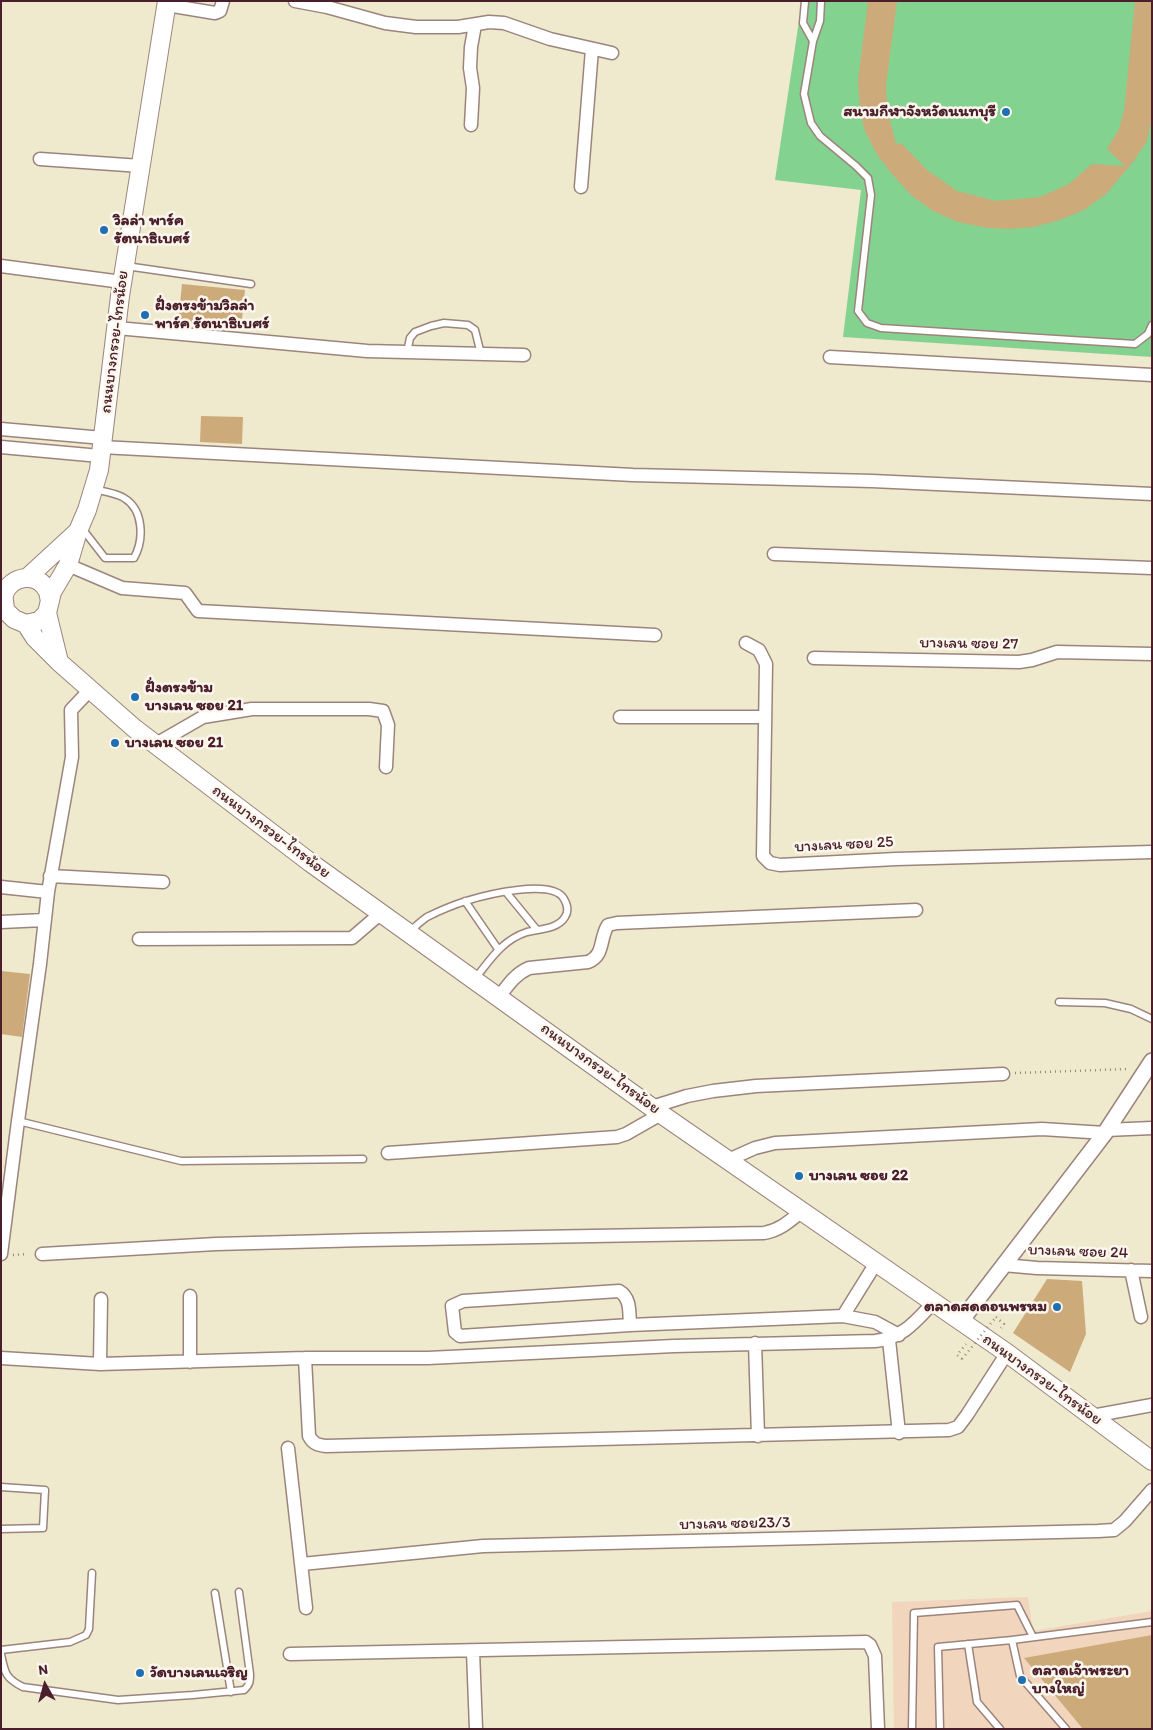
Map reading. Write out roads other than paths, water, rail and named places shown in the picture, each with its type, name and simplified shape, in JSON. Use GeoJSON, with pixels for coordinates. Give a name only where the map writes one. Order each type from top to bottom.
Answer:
{"type":"FeatureCollection","features":[{"type":"Feature","properties":{"kind":"main road","name":"ถนนบางกรวย-ไทรน้อย"},"geometry":{"type":"LineString","coordinates":[[49,607],[52,592],[68,565],[93,488],[102,447],[123,274],[167,3]]}},
{"type":"Feature","properties":{"kind":"main road","name":"ถนนบางกรวย-ไทรน้อย"},"geometry":{"type":"LineString","coordinates":[[14,581],[79,529]]}},
{"type":"Feature","properties":{"kind":"main road"},"geometry":{"type":"LineString","coordinates":[[49,607],[39,621],[14,620],[5,610],[4,595],[14,581],[39,581],[43,585],[47,590],[59,662]]}},
{"type":"Feature","properties":{"kind":"main road","name":"ถนนบางกรวย-ไทรน้อย"},"geometry":{"type":"LineString","coordinates":[[14,620],[90,690],[156,744],[311,863],[728,1160],[1007,1353],[1152,1462]]}},
{"type":"Feature","properties":{"kind":"street"},"geometry":{"type":"LineString","coordinates":[[167,3],[215,13],[220,11],[223,1]]}},
{"type":"Feature","properties":{"kind":"street"},"geometry":{"type":"LineString","coordinates":[[295,1],[385,23],[416,27],[458,27],[489,22],[504,23],[550,39],[612,53]]}},
{"type":"Feature","properties":{"kind":"street"},"geometry":{"type":"LineString","coordinates":[[472,124],[473,88],[470,68],[475,25]]}},
{"type":"Feature","properties":{"kind":"street"},"geometry":{"type":"LineString","coordinates":[[581,188],[592,49]]}},
{"type":"Feature","properties":{"kind":"street"},"geometry":{"type":"LineString","coordinates":[[40,159],[141,166]]}},
{"type":"Feature","properties":{"kind":"street"},"geometry":{"type":"LineString","coordinates":[[1,266],[123,274]]}},
{"type":"Feature","properties":{"kind":"street"},"geometry":{"type":"LineString","coordinates":[[117,328],[333,348],[524,355]]}},
{"type":"Feature","properties":{"kind":"street"},"geometry":{"type":"LineString","coordinates":[[830,357],[1152,375]]}},
{"type":"Feature","properties":{"kind":"street"},"geometry":{"type":"LineString","coordinates":[[1,429],[102,447]]}},
{"type":"Feature","properties":{"kind":"street"},"geometry":{"type":"LineString","coordinates":[[1,447],[102,447],[633,475],[872,481],[1152,494]]}},
{"type":"Feature","properties":{"kind":"street"},"geometry":{"type":"LineString","coordinates":[[774,554],[1152,568]]}},
{"type":"Feature","properties":{"kind":"street"},"geometry":{"type":"LineString","coordinates":[[68,565],[122,588],[185,593],[198,611],[656,635]]}},
{"type":"Feature","properties":{"kind":"street","name":"บางเลน ซอย 25"},"geometry":{"type":"LineString","coordinates":[[746,642],[759,650],[766,664],[763,856],[770,863],[780,865],[896,859],[1152,852]]}},
{"type":"Feature","properties":{"kind":"street","name":"บางเลน ซอย 27"},"geometry":{"type":"LineString","coordinates":[[814,658],[1020,662],[1057,652],[1152,654]]}},
{"type":"Feature","properties":{"kind":"street"},"geometry":{"type":"LineString","coordinates":[[5,1254],[18,1121],[40,964],[44,920],[50,876],[72,757],[72,710],[90,690]]}},
{"type":"Feature","properties":{"kind":"street"},"geometry":{"type":"LineString","coordinates":[[156,744],[203,717],[252,708],[369,709],[384,711],[388,725],[386,767]]}},
{"type":"Feature","properties":{"kind":"street"},"geometry":{"type":"LineString","coordinates":[[620,717],[765,717]]}},
{"type":"Feature","properties":{"kind":"street"},"geometry":{"type":"LineString","coordinates":[[50,876],[163,882]]}},
{"type":"Feature","properties":{"kind":"street"},"geometry":{"type":"LineString","coordinates":[[1,887],[48,892]]}},
{"type":"Feature","properties":{"kind":"street"},"geometry":{"type":"LineString","coordinates":[[499,997],[512,980],[522,971],[529,968],[588,962],[595,959],[599,954],[604,931],[608,925],[617,923],[916,910]]}},
{"type":"Feature","properties":{"kind":"street"},"geometry":{"type":"LineString","coordinates":[[139,938],[352,938],[381,913]]}},
{"type":"Feature","properties":{"kind":"street"},"geometry":{"type":"LineString","coordinates":[[1,922],[44,920]]}},
{"type":"Feature","properties":{"kind":"street"},"geometry":{"type":"LineString","coordinates":[[961,1321],[1106,1131],[1150,1064]]}},
{"type":"Feature","properties":{"kind":"street"},"geometry":{"type":"LineString","coordinates":[[388,1153],[617,1137],[626,1134],[657,1110],[687,1096],[713,1091],[756,1086],[1003,1074]]}},
{"type":"Feature","properties":{"kind":"street"},"geometry":{"type":"LineString","coordinates":[[728,1160],[755,1148],[775,1143],[1042,1129],[1106,1131],[1152,1128]]}},
{"type":"Feature","properties":{"kind":"street"},"geometry":{"type":"LineString","coordinates":[[42,1254],[216,1244],[764,1233],[774,1231],[785,1225],[802,1211]]}},
{"type":"Feature","properties":{"kind":"street"},"geometry":{"type":"LineString","coordinates":[[843,1316],[876,1263]]}},
{"type":"Feature","properties":{"kind":"street","name":"บางเลน ซอย 24"},"geometry":{"type":"LineString","coordinates":[[1003,1265],[1037,1268],[1152,1271]]}},
{"type":"Feature","properties":{"kind":"street"},"geometry":{"type":"LineString","coordinates":[[1131,1270],[1141,1317]]}},
{"type":"Feature","properties":{"kind":"street"},"geometry":{"type":"LineString","coordinates":[[630,1325],[628,1299],[619,1291],[463,1302],[452,1306],[455,1332],[460,1336],[630,1325],[843,1316],[875,1322],[894,1337],[899,1433]]}},
{"type":"Feature","properties":{"kind":"street"},"geometry":{"type":"LineString","coordinates":[[190,1296],[190,1362]]}},
{"type":"Feature","properties":{"kind":"street"},"geometry":{"type":"LineString","coordinates":[[100,1364],[101,1299]]}},
{"type":"Feature","properties":{"kind":"street"},"geometry":{"type":"LineString","coordinates":[[1,1358],[100,1364],[305,1358],[428,1358],[755,1343],[875,1342],[894,1337],[912,1325],[933,1303]]}},
{"type":"Feature","properties":{"kind":"street"},"geometry":{"type":"LineString","coordinates":[[755,1343],[758,1436]]}},
{"type":"Feature","properties":{"kind":"street"},"geometry":{"type":"LineString","coordinates":[[305,1358],[309,1436],[316,1445],[939,1432],[958,1427],[1007,1353]]}},
{"type":"Feature","properties":{"kind":"street"},"geometry":{"type":"LineString","coordinates":[[1092,1416],[1152,1405]]}},
{"type":"Feature","properties":{"kind":"street"},"geometry":{"type":"LineString","coordinates":[[288,1448],[306,1608]]}},
{"type":"Feature","properties":{"kind":"street","name":"บางเลน ซอย23/3"},"geometry":{"type":"LineString","coordinates":[[302,1564],[483,1546],[1114,1530],[1152,1490]]}},
{"type":"Feature","properties":{"kind":"street"},"geometry":{"type":"LineString","coordinates":[[290,1654],[866,1642],[870,1645],[875,1656],[878,1729]]}},
{"type":"Feature","properties":{"kind":"street"},"geometry":{"type":"LineString","coordinates":[[473,1651],[476,1729]]}},
{"type":"Feature","properties":{"kind":"lane"},"geometry":{"type":"LineString","coordinates":[[805,1],[803,23],[813,42]]}},
{"type":"Feature","properties":{"kind":"lane"},"geometry":{"type":"LineString","coordinates":[[821,1],[820,21],[813,42],[804,94],[811,123],[820,136],[868,178],[871,195],[858,311],[867,323],[880,328],[1135,344],[1148,334],[1152,325]]}},
{"type":"Feature","properties":{"kind":"lane"},"geometry":{"type":"LineString","coordinates":[[123,274],[251,284]]}},
{"type":"Feature","properties":{"kind":"lane"},"geometry":{"type":"LineString","coordinates":[[407,352],[410,338],[414,332],[444,323],[468,325],[475,330],[480,354]]}},
{"type":"Feature","properties":{"kind":"lane"},"geometry":{"type":"LineString","coordinates":[[79,529],[105,558],[134,558],[139,548],[140,523],[131,504],[123,498],[93,488]]}},
{"type":"Feature","properties":{"kind":"lane"},"geometry":{"type":"LineString","coordinates":[[408,933],[426,918],[465,901],[506,892],[542,888],[555,891],[563,897],[568,910],[565,918],[556,926],[537,930],[512,939],[498,949],[474,980]]}},
{"type":"Feature","properties":{"kind":"lane"},"geometry":{"type":"LineString","coordinates":[[506,892],[537,930]]}},
{"type":"Feature","properties":{"kind":"lane"},"geometry":{"type":"LineString","coordinates":[[465,901],[498,949]]}},
{"type":"Feature","properties":{"kind":"lane"},"geometry":{"type":"LineString","coordinates":[[1059,1002],[1105,1003],[1131,1009],[1152,1019]]}},
{"type":"Feature","properties":{"kind":"lane"},"geometry":{"type":"LineString","coordinates":[[18,1121],[181,1161],[363,1159]]}},
{"type":"Feature","properties":{"kind":"lane"},"geometry":{"type":"LineString","coordinates":[[1,1488],[45,1490],[43,1528],[1,1529]]}},
{"type":"Feature","properties":{"kind":"lane"},"geometry":{"type":"LineString","coordinates":[[1,1650],[70,1642],[86,1635],[90,1629],[92,1574]]}},
{"type":"Feature","properties":{"kind":"lane"},"geometry":{"type":"LineString","coordinates":[[1,1654],[6,1674],[11,1681],[23,1687],[118,1700],[244,1690],[250,1681],[239,1592]]}},
{"type":"Feature","properties":{"kind":"lane"},"geometry":{"type":"LineString","coordinates":[[215,1594],[230,1692]]}},
{"type":"Feature","properties":{"kind":"lane"},"geometry":{"type":"LineString","coordinates":[[912,1729],[914,1613],[1017,1605],[1033,1637]]}},
{"type":"Feature","properties":{"kind":"lane"},"geometry":{"type":"LineString","coordinates":[[940,1729],[938,1647],[1012,1640],[1152,1622]]}},
{"type":"Feature","properties":{"kind":"lane"},"geometry":{"type":"LineString","coordinates":[[1012,1640],[1020,1676],[1066,1729]]}},
{"type":"Feature","properties":{"kind":"lane"},"geometry":{"type":"LineString","coordinates":[[968,1644],[977,1702],[1000,1729]]}},
{"type":"Feature","properties":{"kind":"place","name":"สนามกีฬาจังหวัดนนทบุรี"},"geometry":{"type":"Point","coordinates":[1006,112]}},
{"type":"Feature","properties":{"kind":"place","name":"วิลล่า พาร์ค รัตนาธิเบศร์"},"geometry":{"type":"Point","coordinates":[104,230]}},
{"type":"Feature","properties":{"kind":"place","name":"ฝั่งตรงข้ามวิลล่า พาร์ค รัตนาธิเบศร์"},"geometry":{"type":"Point","coordinates":[145,315]}},
{"type":"Feature","properties":{"kind":"place","name":"ฝั่งตรงข้าม บางเลน ซอย 21"},"geometry":{"type":"Point","coordinates":[135,697]}},
{"type":"Feature","properties":{"kind":"place","name":"บางเลน ซอย 21"},"geometry":{"type":"Point","coordinates":[115,743]}},
{"type":"Feature","properties":{"kind":"place","name":"บางเลน ซอย 22"},"geometry":{"type":"Point","coordinates":[799,1176]}},
{"type":"Feature","properties":{"kind":"place","name":"ตลาดสดดอนพรหม"},"geometry":{"type":"Point","coordinates":[1057,1307]}},
{"type":"Feature","properties":{"kind":"place","name":"วัดบางเลนเจริญ"},"geometry":{"type":"Point","coordinates":[140,1673]}},
{"type":"Feature","properties":{"kind":"place","name":"ตลาดเจ้าพระยา บางใหญ่"},"geometry":{"type":"Point","coordinates":[1022,1680]}}]}
